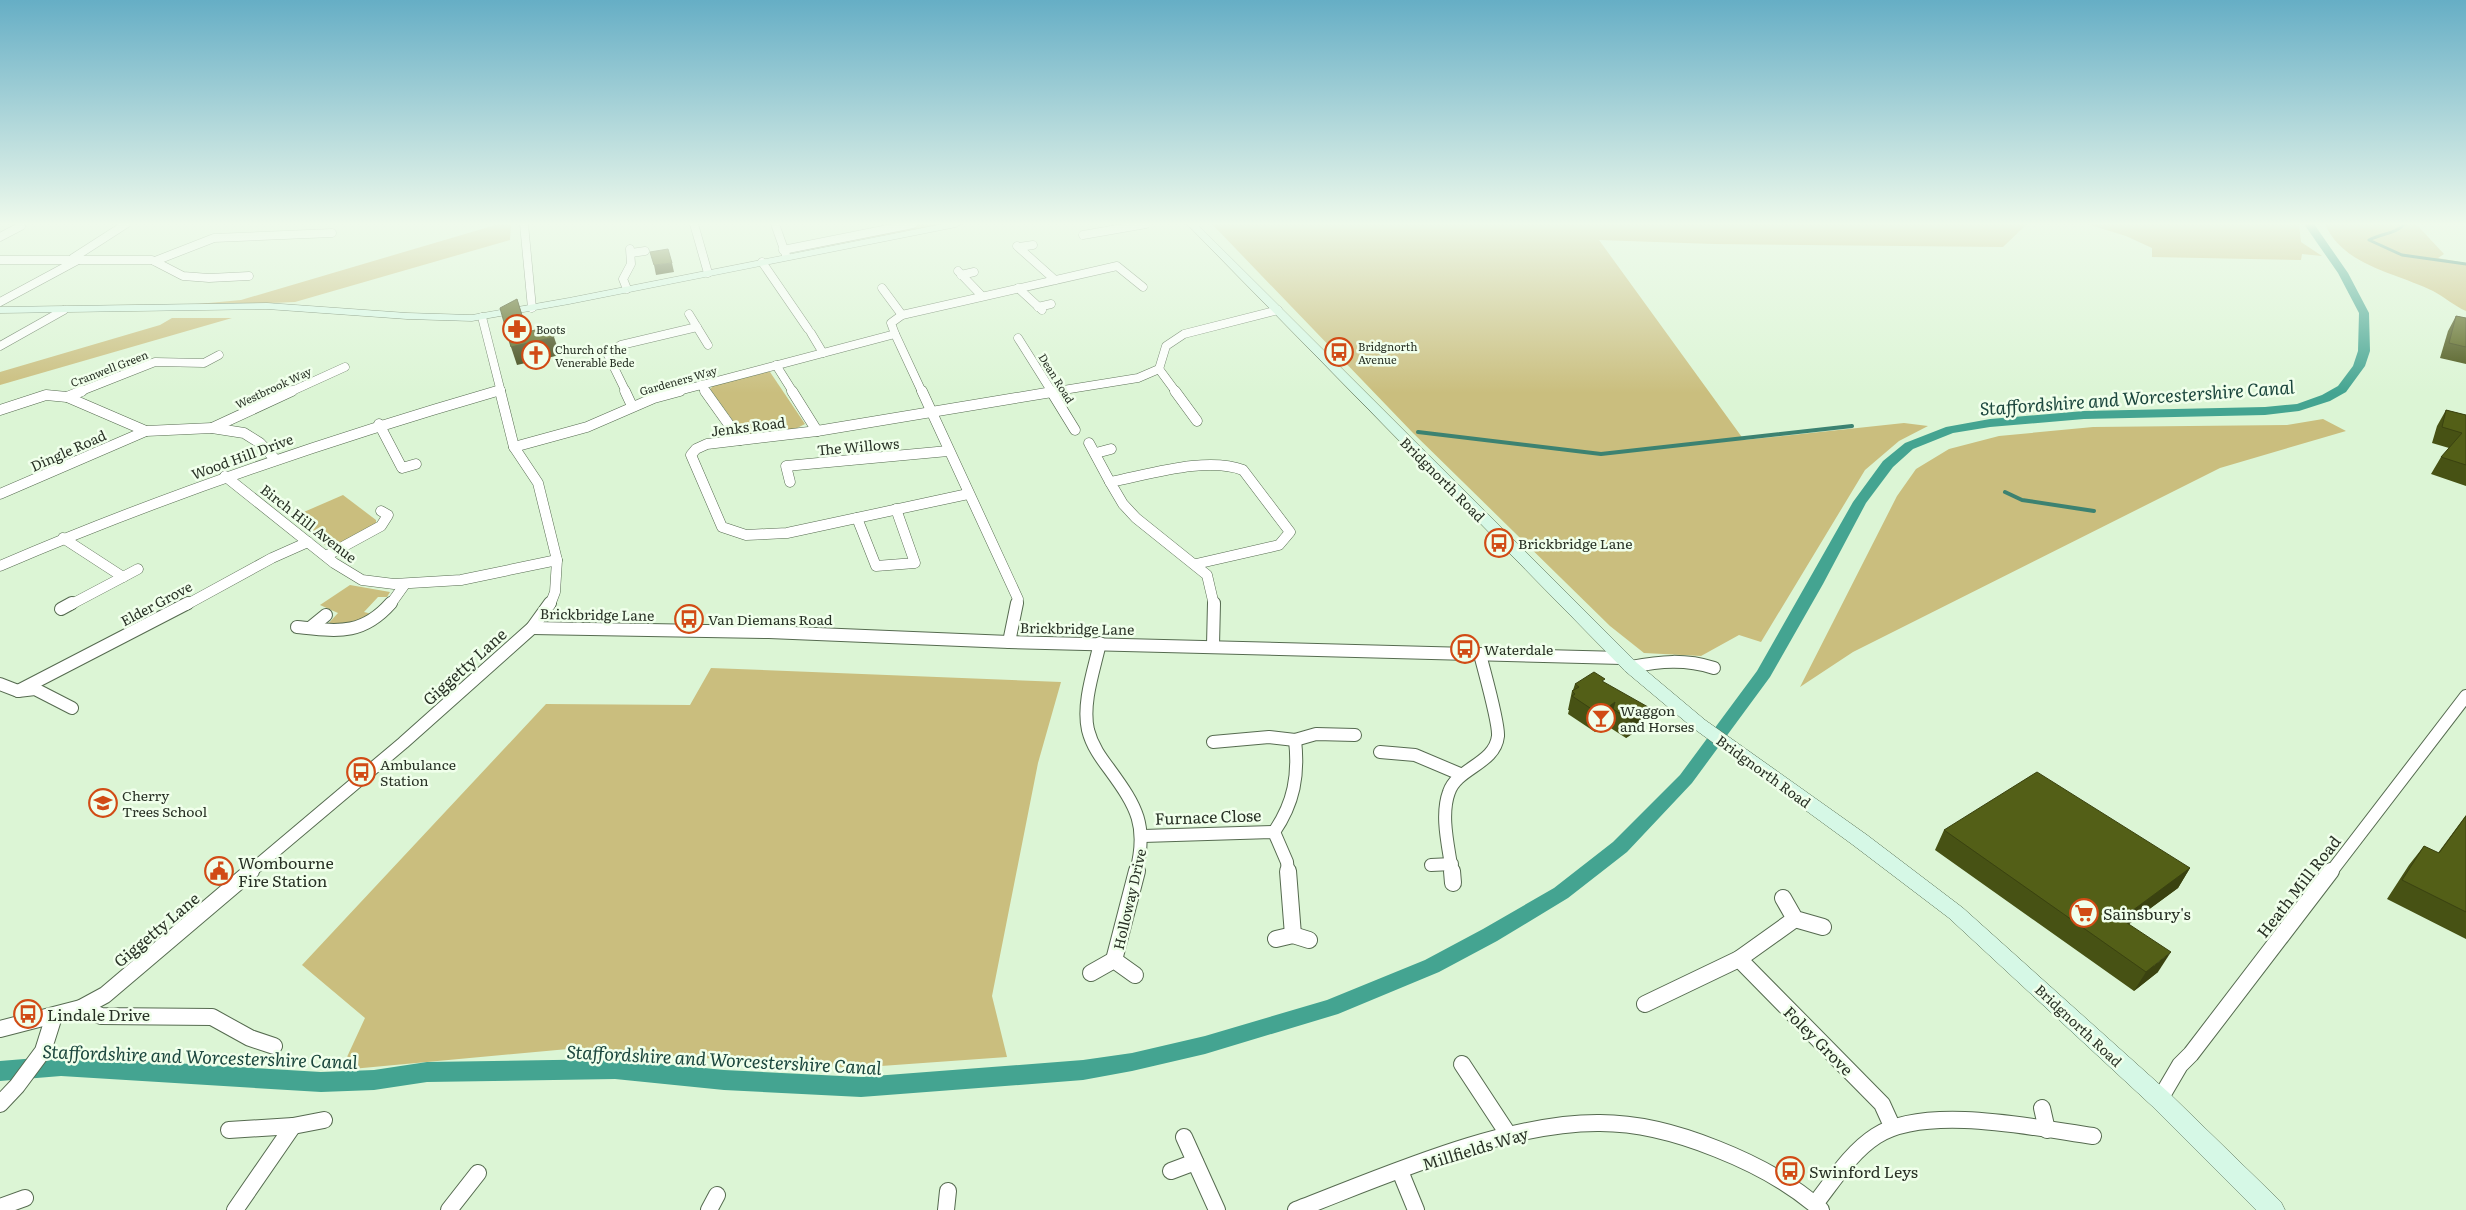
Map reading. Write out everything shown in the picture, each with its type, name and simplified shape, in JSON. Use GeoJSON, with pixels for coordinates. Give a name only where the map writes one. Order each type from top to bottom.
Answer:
{"type":"FeatureCollection","features":[{"type":"Feature","properties":{"kind":"main road"},"geometry":{"type":"LineString","coordinates":[[0,310],[267,306],[423,317],[482,317],[672,280]]}},
{"type":"Feature","properties":{"kind":"main road","name":"Bridgnorth Road"},"geometry":{"type":"LineString","coordinates":[[1248,280],[1627,662],[1699,724],[1860,840],[1956,914],[2049,996],[2160,1099],[2273,1210]]}},
{"type":"Feature","properties":{"kind":"street"},"geometry":{"type":"LineString","coordinates":[[0,302],[38,280]]}},
{"type":"Feature","properties":{"kind":"street"},"geometry":{"type":"LineString","coordinates":[[529,280],[532,308]]}},
{"type":"Feature","properties":{"kind":"street"},"geometry":{"type":"LineString","coordinates":[[623,280],[627,290]]}},
{"type":"Feature","properties":{"kind":"street"},"geometry":{"type":"LineString","coordinates":[[775,280],[823,353]]}},
{"type":"Feature","properties":{"kind":"street"},"geometry":{"type":"LineString","coordinates":[[966,280],[982,296]]}},
{"type":"Feature","properties":{"kind":"street"},"geometry":{"type":"LineString","coordinates":[[1009,642],[1018,598],[948,451],[891,323],[902,315],[1053,280]]}},
{"type":"Feature","properties":{"kind":"street"},"geometry":{"type":"LineString","coordinates":[[1125,286],[1141,285],[1135,280]]}},
{"type":"Feature","properties":{"kind":"street"},"geometry":{"type":"LineString","coordinates":[[882,288],[902,315]]}},
{"type":"Feature","properties":{"kind":"street"},"geometry":{"type":"LineString","coordinates":[[1018,288],[1040,309],[1050,304]]}},
{"type":"Feature","properties":{"kind":"street"},"geometry":{"type":"LineString","coordinates":[[0,346],[64,310]]}},
{"type":"Feature","properties":{"kind":"street"},"geometry":{"type":"LineString","coordinates":[[931,413],[1138,378],[1159,369],[1166,346],[1184,334],[1278,310]]}},
{"type":"Feature","properties":{"kind":"street"},"geometry":{"type":"LineString","coordinates":[[689,314],[708,345]]}},
{"type":"Feature","properties":{"kind":"street","name":"Giggetty Lane"},"geometry":{"type":"LineString","coordinates":[[6,1027],[81,1008],[105,995],[403,743],[532,628],[549,607],[555,592],[557,560],[538,483],[514,447],[482,317]]}},
{"type":"Feature","properties":{"kind":"street"},"geometry":{"type":"LineString","coordinates":[[632,406],[607,353],[621,344],[697,327]]}},
{"type":"Feature","properties":{"kind":"street","name":"Gardeners Way"},"geometry":{"type":"LineString","coordinates":[[514,447],[587,427],[632,406],[701,385],[895,334]]}},
{"type":"Feature","properties":{"kind":"street","name":"Dean Road"},"geometry":{"type":"LineString","coordinates":[[1018,338],[1075,430]]}},
{"type":"Feature","properties":{"kind":"street","name":"Cranwell Green"},"geometry":{"type":"LineString","coordinates":[[66,397],[156,362],[199,364],[219,355]]}},
{"type":"Feature","properties":{"kind":"street"},"geometry":{"type":"LineString","coordinates":[[776,365],[817,431]]}},
{"type":"Feature","properties":{"kind":"street","name":"Westbrook Way"},"geometry":{"type":"LineString","coordinates":[[212,428],[345,367]]}},
{"type":"Feature","properties":{"kind":"street"},"geometry":{"type":"LineString","coordinates":[[1159,369],[1197,421]]}},
{"type":"Feature","properties":{"kind":"street"},"geometry":{"type":"LineString","coordinates":[[701,385],[740,440]]}},
{"type":"Feature","properties":{"kind":"street","name":"Wood Hill Drive"},"geometry":{"type":"LineString","coordinates":[[0,566],[63,538],[274,458],[379,424],[500,390]]}},
{"type":"Feature","properties":{"kind":"street"},"geometry":{"type":"LineString","coordinates":[[0,410],[46,395],[66,397],[146,431],[212,428],[244,433],[260,443],[274,458]]}},
{"type":"Feature","properties":{"kind":"street","name":"Jenks Road"},"geometry":{"type":"LineString","coordinates":[[931,413],[817,431],[707,444],[696,449],[692,455],[722,527],[736,533],[770,536],[968,494]]}},
{"type":"Feature","properties":{"kind":"street"},"geometry":{"type":"LineString","coordinates":[[379,424],[402,468],[416,464]]}},
{"type":"Feature","properties":{"kind":"street","name":"Dingle Road"},"geometry":{"type":"LineString","coordinates":[[0,494],[146,431]]}},
{"type":"Feature","properties":{"kind":"street"},"geometry":{"type":"LineString","coordinates":[[1089,443],[1123,504],[1136,518],[1196,564],[1207,575],[1214,598],[1213,645]]}},
{"type":"Feature","properties":{"kind":"street"},"geometry":{"type":"LineString","coordinates":[[1096,453],[1111,449]]}},
{"type":"Feature","properties":{"kind":"street","name":"The Willows"},"geometry":{"type":"LineString","coordinates":[[790,482],[786,466],[948,451]]}},
{"type":"Feature","properties":{"kind":"street"},"geometry":{"type":"LineString","coordinates":[[1110,482],[1212,464],[1230,465],[1244,471],[1290,532],[1288,537],[1279,545],[1196,564]]}},
{"type":"Feature","properties":{"kind":"street","name":"Birch Hill Avenue"},"geometry":{"type":"LineString","coordinates":[[225,476],[349,574],[362,580],[381,584],[405,584],[461,580],[557,560]]}},
{"type":"Feature","properties":{"kind":"street"},"geometry":{"type":"LineString","coordinates":[[857,518],[876,566],[915,563],[896,509]]}},
{"type":"Feature","properties":{"kind":"street"},"geometry":{"type":"LineString","coordinates":[[326,556],[381,526],[388,515],[381,511]]}},
{"type":"Feature","properties":{"kind":"street"},"geometry":{"type":"LineString","coordinates":[[63,538],[123,577]]}},
{"type":"Feature","properties":{"kind":"street","name":"Elder Grove"},"geometry":{"type":"LineString","coordinates":[[18,691],[162,618],[272,558],[308,542]]}},
{"type":"Feature","properties":{"kind":"street"},"geometry":{"type":"LineString","coordinates":[[61,609],[138,569]]}},
{"type":"Feature","properties":{"kind":"street"},"geometry":{"type":"LineString","coordinates":[[298,627],[342,632],[368,625],[388,609],[405,584]]}},
{"type":"Feature","properties":{"kind":"street"},"geometry":{"type":"LineString","coordinates":[[310,628],[326,615]]}},
{"type":"Feature","properties":{"kind":"street","name":"Brickbridge Lane"},"geometry":{"type":"LineString","coordinates":[[532,628],[769,632],[1009,642],[1213,645],[1480,654],[1627,662],[1692,660],[1714,668]]}},
{"type":"Feature","properties":{"kind":"street","name":"Holloway Drive"},"geometry":{"type":"LineString","coordinates":[[1100,643],[1088,698],[1088,729],[1096,752],[1132,800],[1143,836],[1139,862],[1114,960]]}},
{"type":"Feature","properties":{"kind":"street"},"geometry":{"type":"LineString","coordinates":[[1453,884],[1446,804],[1449,790],[1460,774],[1482,760],[1497,742],[1498,735],[1480,654]]}},
{"type":"Feature","properties":{"kind":"street"},"geometry":{"type":"LineString","coordinates":[[0,684],[18,691],[36,689],[72,708]]}},
{"type":"Feature","properties":{"kind":"street","name":"Heath Mill Road"},"geometry":{"type":"LineString","coordinates":[[2160,1099],[2180,1065],[2191,1054],[2466,696]]}},
{"type":"Feature","properties":{"kind":"street"},"geometry":{"type":"LineString","coordinates":[[1213,742],[1251,740],[1269,736],[1295,740],[1316,734],[1355,735]]}},
{"type":"Feature","properties":{"kind":"street","name":"Furnace Close"},"geometry":{"type":"LineString","coordinates":[[1274,832],[1289,807],[1295,789],[1298,770],[1295,740]]}},
{"type":"Feature","properties":{"kind":"street"},"geometry":{"type":"LineString","coordinates":[[1380,752],[1400,747],[1460,774]]}},
{"type":"Feature","properties":{"kind":"street","name":"Furnace Close"},"geometry":{"type":"LineString","coordinates":[[1143,836],[1274,832]]}},
{"type":"Feature","properties":{"kind":"street","name":"Furnace Close"},"geometry":{"type":"LineString","coordinates":[[1274,832],[1287,862],[1293,935]]}},
{"type":"Feature","properties":{"kind":"street"},"geometry":{"type":"LineString","coordinates":[[1431,865],[1452,864]]}},
{"type":"Feature","properties":{"kind":"street"},"geometry":{"type":"LineString","coordinates":[[1783,898],[1795,919],[1823,927]]}},
{"type":"Feature","properties":{"kind":"street"},"geometry":{"type":"LineString","coordinates":[[1645,1004],[1739,959],[1795,919]]}},
{"type":"Feature","properties":{"kind":"street"},"geometry":{"type":"LineString","coordinates":[[1276,939],[1293,935],[1309,940]]}},
{"type":"Feature","properties":{"kind":"street","name":"Foley Grove"},"geometry":{"type":"LineString","coordinates":[[1739,959],[1882,1104],[1892,1126]]}},
{"type":"Feature","properties":{"kind":"street"},"geometry":{"type":"LineString","coordinates":[[1091,973],[1114,960],[1135,975]]}},
{"type":"Feature","properties":{"kind":"street"},"geometry":{"type":"LineString","coordinates":[[81,1008],[101,1016],[212,1017],[250,1038],[274,1046]]}},
{"type":"Feature","properties":{"kind":"street"},"geometry":{"type":"LineString","coordinates":[[0,1104],[17,1086],[43,1051],[54,1016]]}},
{"type":"Feature","properties":{"kind":"street"},"geometry":{"type":"LineString","coordinates":[[1462,1064],[1508,1134]]}},
{"type":"Feature","properties":{"kind":"street"},"geometry":{"type":"LineString","coordinates":[[2042,1108],[2047,1130]]}},
{"type":"Feature","properties":{"kind":"street"},"geometry":{"type":"LineString","coordinates":[[229,1130],[293,1126],[324,1120]]}},
{"type":"Feature","properties":{"kind":"street"},"geometry":{"type":"LineString","coordinates":[[1818,1207],[1852,1159],[1875,1136],[1892,1126],[1916,1122],[1965,1121],[2093,1136]]}},
{"type":"Feature","properties":{"kind":"street","name":"Millfields Way"},"geometry":{"type":"LineString","coordinates":[[1296,1210],[1400,1171],[1508,1134],[1564,1125],[1621,1123],[1666,1132],[1735,1156],[1770,1174],[1818,1207]]}},
{"type":"Feature","properties":{"kind":"street"},"geometry":{"type":"LineString","coordinates":[[235,1210],[293,1126]]}},
{"type":"Feature","properties":{"kind":"street"},"geometry":{"type":"LineString","coordinates":[[1184,1138],[1217,1210]]}},
{"type":"Feature","properties":{"kind":"street"},"geometry":{"type":"LineString","coordinates":[[1171,1172],[1195,1162]]}},
{"type":"Feature","properties":{"kind":"street"},"geometry":{"type":"LineString","coordinates":[[1400,1171],[1416,1210]]}},
{"type":"Feature","properties":{"kind":"street"},"geometry":{"type":"LineString","coordinates":[[449,1210],[478,1173]]}},
{"type":"Feature","properties":{"kind":"street"},"geometry":{"type":"LineString","coordinates":[[946,1210],[948,1190]]}},
{"type":"Feature","properties":{"kind":"street"},"geometry":{"type":"LineString","coordinates":[[0,1207],[25,1198]]}},
{"type":"Feature","properties":{"kind":"shaded area"},"geometry":{"type":"Polygon","coordinates":[[[307,280],[370,280],[295,302],[195,306],[198,304],[241,300],[307,280]]]}},
{"type":"Feature","properties":{"kind":"shaded area"},"geometry":{"type":"Polygon","coordinates":[[[1266,280],[1628,280],[1744,440],[1904,423],[1928,426],[1899,441],[1865,470],[1761,642],[1739,635],[1701,656],[1644,653],[1610,626],[1413,433],[1266,280]]]}},
{"type":"Feature","properties":{"kind":"shaded area"},"geometry":{"type":"Polygon","coordinates":[[[2407,280],[2466,280],[2466,311],[2433,291],[2407,280]]]}},
{"type":"Feature","properties":{"kind":"shaded area"},"geometry":{"type":"Polygon","coordinates":[[[172,318],[232,318],[0,385],[0,372],[160,325],[172,318]]]}},
{"type":"Feature","properties":{"kind":"shaded area"},"geometry":{"type":"Polygon","coordinates":[[[764,371],[770,372],[805,424],[795,429],[744,436],[710,389],[713,386],[764,371]]]}},
{"type":"Feature","properties":{"kind":"shaded area"},"geometry":{"type":"Polygon","coordinates":[[[2323,419],[2346,431],[2220,468],[1853,652],[1800,687],[1897,496],[1916,469],[1949,449],[1999,436],[2093,427],[2287,425],[2323,419]]]}},
{"type":"Feature","properties":{"kind":"shaded area"},"geometry":{"type":"Polygon","coordinates":[[[343,495],[376,520],[376,525],[338,546],[328,547],[290,518],[343,495]]]}},
{"type":"Feature","properties":{"kind":"shaded area"},"geometry":{"type":"Polygon","coordinates":[[[350,585],[390,592],[387,597],[378,597],[364,612],[372,614],[362,622],[327,625],[338,613],[320,605],[350,585]]]}},
{"type":"Feature","properties":{"kind":"shaded area"},"geometry":{"type":"Polygon","coordinates":[[[711,668],[1061,682],[1038,763],[992,996],[1007,1057],[853,1068],[568,1049],[341,1070],[365,1018],[302,965],[546,704],[690,705],[711,668]]]}},
{"type":"Feature","properties":{"kind":"building"},"geometry":{"type":"Polygon","coordinates":[[[517,299],[527,332],[548,327],[554,337],[511,347],[500,308],[517,299]]]}},
{"type":"Feature","properties":{"kind":"building"},"geometry":{"type":"Polygon","coordinates":[[[2456,316],[2466,318],[2466,347],[2449,343],[2456,316]]]}},
{"type":"Feature","properties":{"kind":"building"},"geometry":{"type":"Polygon","coordinates":[[[2446,410],[2466,415],[2466,465],[2441,457],[2462,433],[2442,427],[2446,410]]]}},
{"type":"Feature","properties":{"kind":"building"},"geometry":{"type":"Polygon","coordinates":[[[1594,672],[1605,679],[1602,681],[1648,707],[1630,720],[1613,709],[1615,702],[1599,714],[1572,696],[1575,694],[1572,691],[1579,687],[1575,684],[1594,672]]]}},
{"type":"Feature","properties":{"kind":"building","name":"Sainsbury's"},"geometry":{"type":"Polygon","coordinates":[[[2037,772],[2190,868],[2121,919],[2171,952],[2146,972],[1944,830],[2037,772]]]}},
{"type":"Feature","properties":{"kind":"building"},"geometry":{"type":"Polygon","coordinates":[[[2466,816],[2466,912],[2402,880],[2424,846],[2439,853],[2466,816]]]}},
{"type":"Feature","properties":{"kind":"waterway","name":"Staffordshire and Worcestershire Canal"},"geometry":{"type":"LineString","coordinates":[[0,1071],[61,1066],[321,1082],[374,1080],[427,1072],[615,1069],[724,1080],[861,1087],[1083,1070],[1132,1062],[1205,1045],[1331,1008],[1432,966],[1490,935],[1561,893],[1620,847],[1686,779],[1764,673],[1816,584],[1860,502],[1888,464],[1909,446],[1950,430],[1990,423],[2084,415],[2265,411],[2299,407],[2326,398],[2342,389],[2359,366],[2364,351],[2364,313],[2347,280]]}},
{"type":"Feature","properties":{"kind":"waterway"},"geometry":{"type":"LineString","coordinates":[[1418,432],[1601,454],[1852,426]]}},
{"type":"Feature","properties":{"kind":"waterway"},"geometry":{"type":"LineString","coordinates":[[2005,492],[2022,500],[2094,511]]}},
{"type":"Feature","properties":{"kind":"place","name":"Boots"},"geometry":{"type":"Point","coordinates":[517,329]}},
{"type":"Feature","properties":{"kind":"place","name":"Bridgnorth Avenue"},"geometry":{"type":"Point","coordinates":[1339,352]}},
{"type":"Feature","properties":{"kind":"place","name":"Church of the Venerable Bede"},"geometry":{"type":"Point","coordinates":[536,355]}},
{"type":"Feature","properties":{"kind":"place","name":"Brickbridge Lane"},"geometry":{"type":"Point","coordinates":[1499,543]}},
{"type":"Feature","properties":{"kind":"place","name":"Van Diemans Road"},"geometry":{"type":"Point","coordinates":[689,619]}},
{"type":"Feature","properties":{"kind":"place","name":"Waterdale"},"geometry":{"type":"Point","coordinates":[1465,649]}},
{"type":"Feature","properties":{"kind":"place","name":"Waggon and Horses"},"geometry":{"type":"Point","coordinates":[1601,718]}},
{"type":"Feature","properties":{"kind":"place","name":"Ambulance Station"},"geometry":{"type":"Point","coordinates":[361,772]}},
{"type":"Feature","properties":{"kind":"place","name":"Cherry Trees School"},"geometry":{"type":"Point","coordinates":[103,803]}},
{"type":"Feature","properties":{"kind":"place","name":"Wombourne Fire Station"},"geometry":{"type":"Point","coordinates":[219,871]}},
{"type":"Feature","properties":{"kind":"place","name":"Sainsbury's"},"geometry":{"type":"Point","coordinates":[2084,913]}},
{"type":"Feature","properties":{"kind":"place","name":"Lindale Drive"},"geometry":{"type":"Point","coordinates":[28,1014]}},
{"type":"Feature","properties":{"kind":"place","name":"Swinford Leys"},"geometry":{"type":"Point","coordinates":[1790,1171]}}]}
